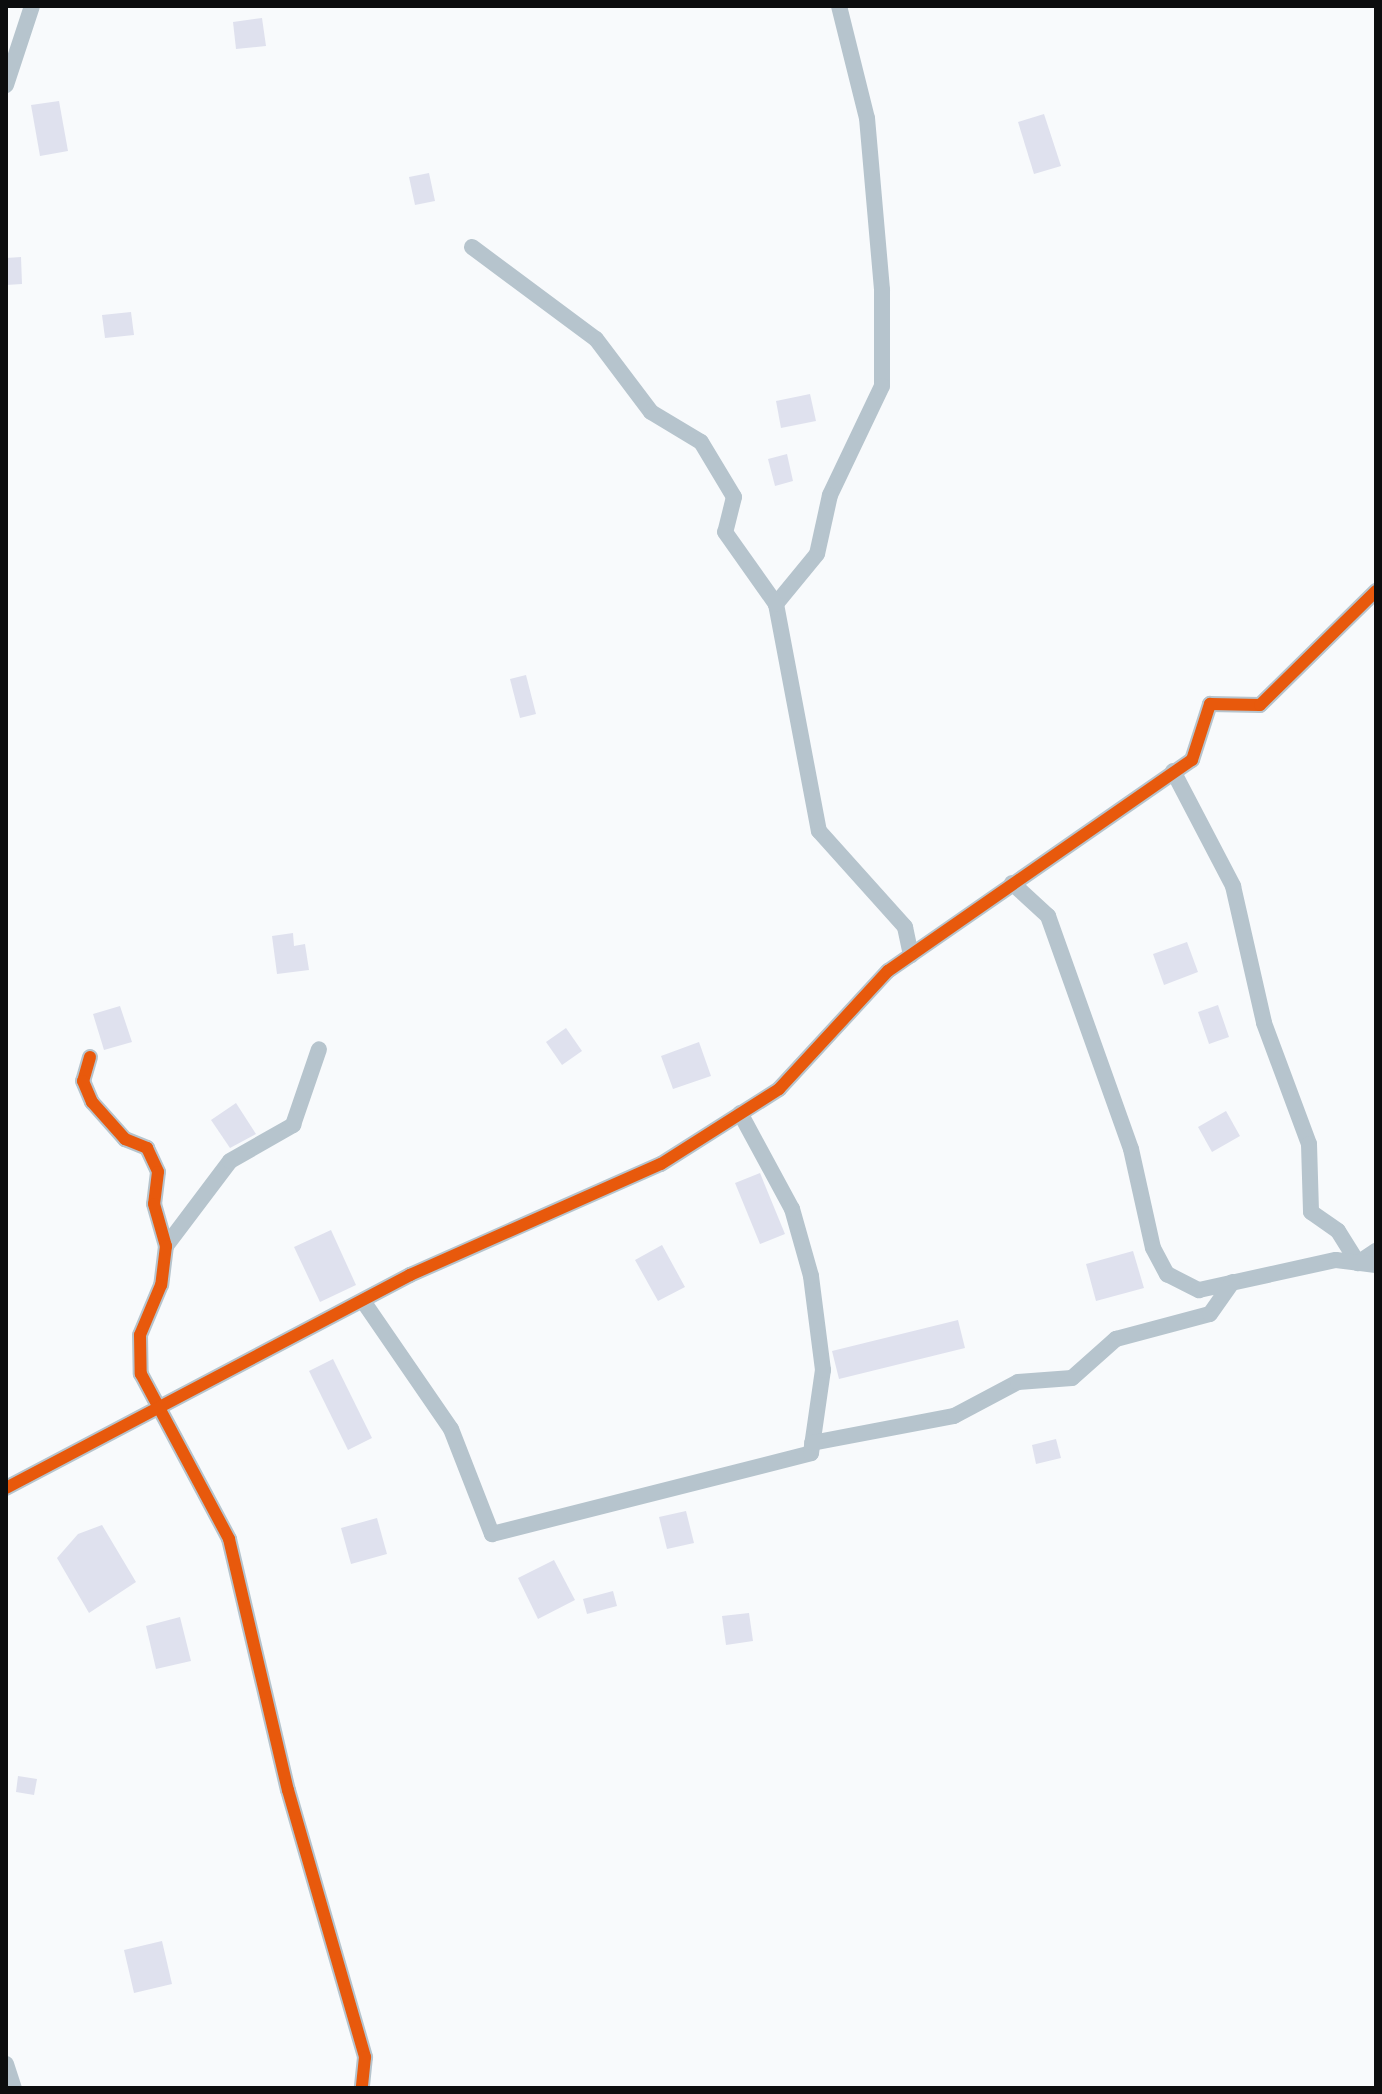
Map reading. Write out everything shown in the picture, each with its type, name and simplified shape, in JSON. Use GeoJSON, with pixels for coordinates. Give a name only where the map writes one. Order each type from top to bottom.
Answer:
{"type":"FeatureCollection","features":[{"type":"Feature","properties":{"kind":"street"},"geometry":{"type":"LineString","coordinates":[[6,85],[32,6]]}},
{"type":"Feature","properties":{"kind":"street"},"geometry":{"type":"LineString","coordinates":[[776,604],[817,554],[830,495],[882,386],[882,290],[867,118],[839,6]]}},
{"type":"Feature","properties":{"kind":"street"},"geometry":{"type":"LineString","coordinates":[[472,247],[596,339],[651,412],[701,442],[734,497],[725,532],[776,604],[819,831],[905,927],[911,955]]}},
{"type":"Feature","properties":{"kind":"street"},"geometry":{"type":"LineString","coordinates":[[6,1488],[363,1301],[661,1164],[779,1089],[911,955],[1192,760],[1210,704],[1260,705],[1376,591]]}},
{"type":"Feature","properties":{"kind":"street"},"geometry":{"type":"LineString","coordinates":[[1173,771],[1233,886],[1264,1023],[1309,1144],[1311,1212],[1338,1231],[1358,1263]]}},
{"type":"Feature","properties":{"kind":"street"},"geometry":{"type":"LineString","coordinates":[[1012,883],[1048,916],[1131,1149],[1153,1248],[1167,1274],[1199,1290],[1358,1263],[1376,1265]]}},
{"type":"Feature","properties":{"kind":"street"},"geometry":{"type":"LineString","coordinates":[[319,1049],[293,1125],[230,1161],[166,1246],[140,1335],[141,1374],[157,1411],[229,1539],[288,1790],[365,2057],[362,2088]]}},
{"type":"Feature","properties":{"kind":"street"},"geometry":{"type":"LineString","coordinates":[[90,1057],[83,1081],[92,1102],[125,1139],[147,1148],[158,1172],[154,1204],[166,1246]]}},
{"type":"Feature","properties":{"kind":"street"},"geometry":{"type":"LineString","coordinates":[[363,1301],[451,1429],[492,1534],[811,1453],[823,1370],[811,1276],[792,1209],[740,1113]]}},
{"type":"Feature","properties":{"kind":"street"},"geometry":{"type":"LineString","coordinates":[[1358,1263],[1376,1251]]}},
{"type":"Feature","properties":{"kind":"street"},"geometry":{"type":"LineString","coordinates":[[812,1443],[954,1416],[1018,1382],[1072,1378],[1116,1339],[1210,1314],[1232,1282]]}},
{"type":"Feature","properties":{"kind":"street"},"geometry":{"type":"LineString","coordinates":[[6,2064],[14,2088]]}},
{"type":"Feature","properties":{"kind":"building"},"geometry":{"type":"Polygon","coordinates":[[[262,18],[266,46],[236,49],[233,22],[262,18]]]}},
{"type":"Feature","properties":{"kind":"building"},"geometry":{"type":"Polygon","coordinates":[[[59,101],[68,151],[40,156],[31,105],[59,101]]]}},
{"type":"Feature","properties":{"kind":"building"},"geometry":{"type":"Polygon","coordinates":[[[1044,114],[1061,166],[1034,174],[1018,122],[1044,114]]]}},
{"type":"Feature","properties":{"kind":"building"},"geometry":{"type":"Polygon","coordinates":[[[429,173],[435,201],[415,205],[409,177],[429,173]]]}},
{"type":"Feature","properties":{"kind":"building"},"geometry":{"type":"Polygon","coordinates":[[[21,257],[22,284],[6,285],[6,258],[21,257]]]}},
{"type":"Feature","properties":{"kind":"building"},"geometry":{"type":"Polygon","coordinates":[[[131,312],[134,335],[105,338],[102,315],[131,312]]]}},
{"type":"Feature","properties":{"kind":"building"},"geometry":{"type":"Polygon","coordinates":[[[810,394],[816,421],[781,428],[776,401],[810,394]]]}},
{"type":"Feature","properties":{"kind":"building"},"geometry":{"type":"Polygon","coordinates":[[[787,454],[793,481],[775,486],[768,459],[787,454]]]}},
{"type":"Feature","properties":{"kind":"building"},"geometry":{"type":"Polygon","coordinates":[[[526,675],[536,714],[520,718],[510,679],[526,675]]]}},
{"type":"Feature","properties":{"kind":"building"},"geometry":{"type":"Polygon","coordinates":[[[293,933],[294,946],[305,944],[309,970],[277,974],[272,936],[293,933]]]}},
{"type":"Feature","properties":{"kind":"building"},"geometry":{"type":"Polygon","coordinates":[[[1187,942],[1198,972],[1164,985],[1153,954],[1187,942]]]}},
{"type":"Feature","properties":{"kind":"building"},"geometry":{"type":"Polygon","coordinates":[[[1218,1005],[1229,1037],[1209,1044],[1198,1012],[1218,1005]]]}},
{"type":"Feature","properties":{"kind":"building"},"geometry":{"type":"Polygon","coordinates":[[[120,1006],[132,1042],[104,1050],[93,1014],[120,1006]]]}},
{"type":"Feature","properties":{"kind":"building"},"geometry":{"type":"Polygon","coordinates":[[[566,1028],[582,1051],[562,1065],[546,1042],[566,1028]]]}},
{"type":"Feature","properties":{"kind":"building"},"geometry":{"type":"Polygon","coordinates":[[[699,1042],[711,1076],[673,1089],[661,1056],[699,1042]]]}},
{"type":"Feature","properties":{"kind":"building"},"geometry":{"type":"Polygon","coordinates":[[[236,1103],[256,1134],[230,1148],[211,1120],[236,1103]]]}},
{"type":"Feature","properties":{"kind":"building"},"geometry":{"type":"Polygon","coordinates":[[[1226,1111],[1240,1136],[1212,1152],[1198,1127],[1226,1111]]]}},
{"type":"Feature","properties":{"kind":"building"},"geometry":{"type":"Polygon","coordinates":[[[760,1173],[785,1234],[760,1244],[735,1183],[760,1173]]]}},
{"type":"Feature","properties":{"kind":"building"},"geometry":{"type":"Polygon","coordinates":[[[331,1230],[356,1285],[320,1302],[294,1247],[331,1230]]]}},
{"type":"Feature","properties":{"kind":"building"},"geometry":{"type":"Polygon","coordinates":[[[662,1245],[685,1287],[658,1301],[635,1260],[662,1245]]]}},
{"type":"Feature","properties":{"kind":"building"},"geometry":{"type":"Polygon","coordinates":[[[1133,1251],[1144,1288],[1096,1301],[1086,1264],[1133,1251]]]}},
{"type":"Feature","properties":{"kind":"building"},"geometry":{"type":"Polygon","coordinates":[[[958,1320],[965,1348],[839,1379],[832,1351],[958,1320]]]}},
{"type":"Feature","properties":{"kind":"building"},"geometry":{"type":"Polygon","coordinates":[[[333,1359],[372,1438],[348,1450],[309,1371],[333,1359]]]}},
{"type":"Feature","properties":{"kind":"building"},"geometry":{"type":"Polygon","coordinates":[[[1056,1439],[1061,1458],[1036,1464],[1032,1445],[1056,1439]]]}},
{"type":"Feature","properties":{"kind":"building"},"geometry":{"type":"Polygon","coordinates":[[[686,1511],[694,1543],[667,1549],[659,1517],[686,1511]]]}},
{"type":"Feature","properties":{"kind":"building"},"geometry":{"type":"Polygon","coordinates":[[[377,1518],[387,1554],[351,1564],[341,1528],[377,1518]]]}},
{"type":"Feature","properties":{"kind":"building"},"geometry":{"type":"Polygon","coordinates":[[[102,1525],[136,1582],[89,1613],[57,1558],[78,1534],[102,1525]]]}},
{"type":"Feature","properties":{"kind":"building"},"geometry":{"type":"Polygon","coordinates":[[[554,1560],[575,1600],[538,1619],[518,1578],[554,1560]]]}},
{"type":"Feature","properties":{"kind":"building"},"geometry":{"type":"Polygon","coordinates":[[[613,1591],[617,1606],[587,1614],[583,1599],[613,1591]]]}},
{"type":"Feature","properties":{"kind":"building"},"geometry":{"type":"Polygon","coordinates":[[[749,1613],[753,1641],[726,1645],[722,1616],[749,1613]]]}},
{"type":"Feature","properties":{"kind":"building"},"geometry":{"type":"Polygon","coordinates":[[[180,1617],[191,1661],[156,1669],[146,1626],[180,1617]]]}},
{"type":"Feature","properties":{"kind":"building"},"geometry":{"type":"Polygon","coordinates":[[[18,1776],[37,1779],[34,1795],[16,1792],[18,1776]]]}},
{"type":"Feature","properties":{"kind":"building"},"geometry":{"type":"Polygon","coordinates":[[[162,1941],[172,1984],[134,1993],[124,1950],[162,1941]]]}},
{"type":"Feature","properties":{"kind":"cycle path"},"geometry":{"type":"LineString","coordinates":[[6,1488],[410,1275],[661,1164],[779,1089],[888,971],[1192,760],[1210,704],[1260,705],[1376,591]]}},
{"type":"Feature","properties":{"kind":"cycle path"},"geometry":{"type":"LineString","coordinates":[[90,1057],[83,1081],[92,1102],[125,1139],[147,1148],[158,1172],[154,1204],[166,1246],[161,1285],[140,1335],[141,1374],[229,1539],[288,1790],[365,2057],[362,2088]]}}]}
